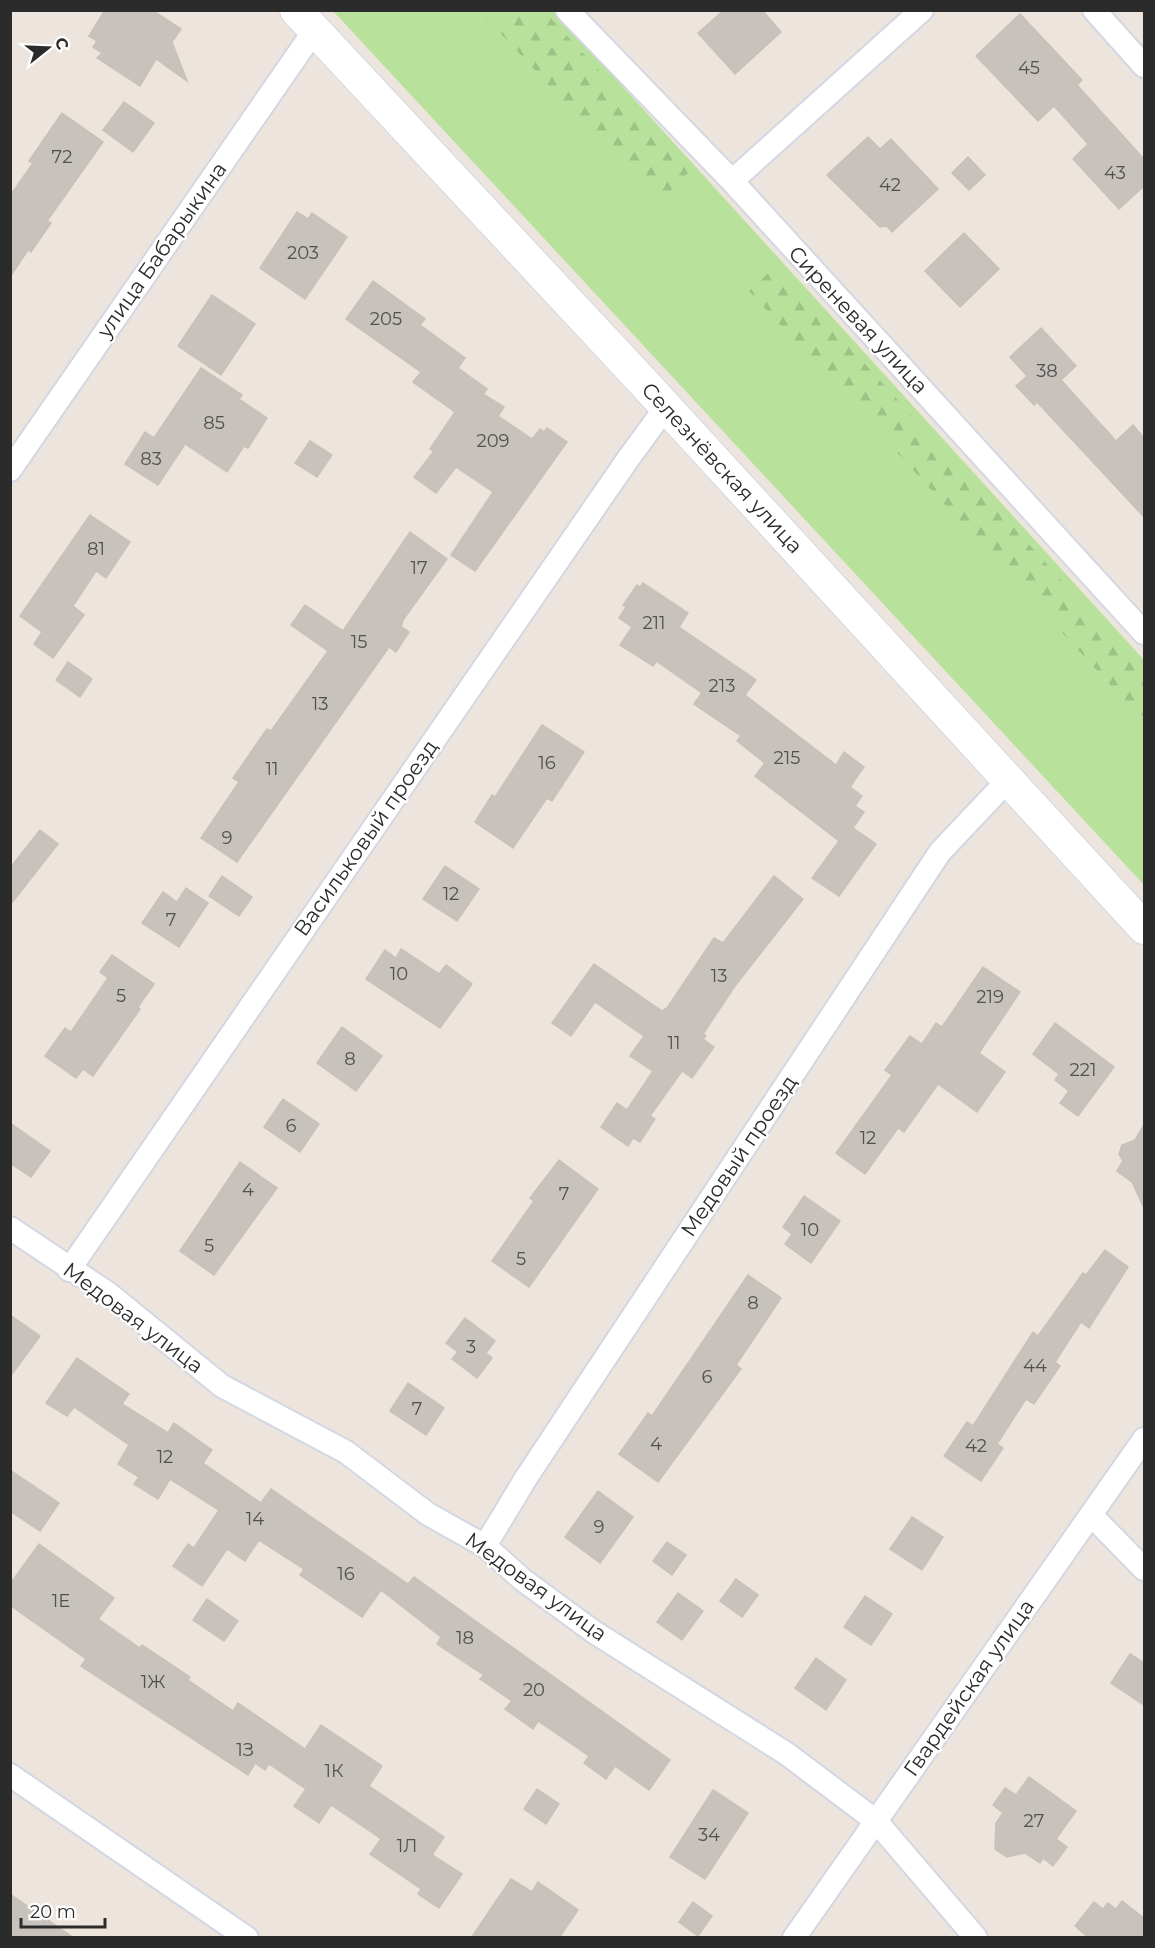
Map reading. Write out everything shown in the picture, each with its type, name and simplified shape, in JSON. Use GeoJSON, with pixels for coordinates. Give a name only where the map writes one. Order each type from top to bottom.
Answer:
{"type":"FeatureCollection","features":[{"type":"Feature","properties":{"kind":"street","name":"Сиреневая улица"},"geometry":{"type":"LineString","coordinates":[[567,10],[732,181],[1144,633]]}},
{"type":"Feature","properties":{"kind":"street"},"geometry":{"type":"LineString","coordinates":[[732,181],[922,10]]}},
{"type":"Feature","properties":{"kind":"street"},"geometry":{"type":"LineString","coordinates":[[1094,10],[1144,66]]}},
{"type":"Feature","properties":{"kind":"street","name":"Селезнёвская улица"},"geometry":{"type":"LineString","coordinates":[[305,21],[666,407],[1144,928]]}},
{"type":"Feature","properties":{"kind":"street","name":"улица Бабарыкина"},"geometry":{"type":"LineString","coordinates":[[10,470],[305,21]]}},
{"type":"Feature","properties":{"kind":"street","name":"Васильковый проезд"},"geometry":{"type":"LineString","coordinates":[[69,1270],[621,468],[666,407]]}},
{"type":"Feature","properties":{"kind":"street","name":"Медовый проезд"},"geometry":{"type":"LineString","coordinates":[[486,1546],[525,1478],[940,852],[1009,779]]}},
{"type":"Feature","properties":{"kind":"street","name":"Медовая улица"},"geometry":{"type":"LineString","coordinates":[[10,1228],[69,1270],[109,1294],[222,1386],[346,1452],[428,1514],[486,1546],[524,1580],[594,1632],[787,1754],[876,1821],[976,1938]]}},
{"type":"Feature","properties":{"kind":"street","name":"Гвардейская улица"},"geometry":{"type":"LineString","coordinates":[[794,1938],[1144,1439]]}},
{"type":"Feature","properties":{"kind":"street"},"geometry":{"type":"LineString","coordinates":[[1092,1516],[1144,1569]]}},
{"type":"Feature","properties":{"kind":"street"},"geometry":{"type":"LineString","coordinates":[[10,1775],[247,1938]]}},
{"type":"Feature","properties":{"kind":"green space"},"geometry":{"type":"Polygon","coordinates":[[[333,11],[554,11],[1144,660],[1144,885],[333,11]]]}},
{"type":"Feature","properties":{"kind":"green space"},"geometry":{"type":"Polygon","coordinates":[[[480,11],[544,11],[691,170],[658,204],[480,11]]]}},
{"type":"Feature","properties":{"kind":"green space"},"geometry":{"type":"Polygon","coordinates":[[[776,266],[1144,671],[1144,722],[749,291],[776,266]]]}},
{"type":"Feature","properties":{"kind":"building"},"geometry":{"type":"Polygon","coordinates":[[[105,10],[152,10],[181,29],[172,42],[187,81],[156,59],[140,86],[97,58],[102,53],[93,47],[97,41],[89,36],[105,10]]]}},
{"type":"Feature","properties":{"kind":"building"},"geometry":{"type":"Polygon","coordinates":[[[724,10],[762,10],[781,32],[735,74],[698,33],[724,10]]]}},
{"type":"Feature","properties":{"kind":"building"},"geometry":{"type":"Polygon","coordinates":[[[1020,14],[1082,80],[1077,85],[1144,159],[1144,186],[1119,209],[1073,159],[1088,144],[1054,106],[1038,121],[976,56],[1020,14]]]}},
{"type":"Feature","properties":{"kind":"building"},"geometry":{"type":"Polygon","coordinates":[[[124,102],[154,123],[133,152],[103,130],[124,102]]]}},
{"type":"Feature","properties":{"kind":"building"},"geometry":{"type":"Polygon","coordinates":[[[62,113],[103,142],[47,221],[51,223],[31,252],[28,250],[10,277],[10,196],[33,163],[29,161],[62,113]]]}},
{"type":"Feature","properties":{"kind":"building"},"geometry":{"type":"Polygon","coordinates":[[[868,137],[880,149],[891,139],[938,189],[892,232],[887,226],[880,227],[827,175],[868,137]]]}},
{"type":"Feature","properties":{"kind":"building"},"geometry":{"type":"Polygon","coordinates":[[[968,157],[985,175],[969,190],[952,173],[968,157]]]}},
{"type":"Feature","properties":{"kind":"building"},"geometry":{"type":"Polygon","coordinates":[[[297,212],[308,219],[312,213],[347,237],[305,299],[260,268],[297,212]]]}},
{"type":"Feature","properties":{"kind":"building"},"geometry":{"type":"Polygon","coordinates":[[[964,233],[999,269],[960,307],[925,271],[964,233]]]}},
{"type":"Feature","properties":{"kind":"building"},"geometry":{"type":"Polygon","coordinates":[[[373,281],[425,319],[420,325],[465,358],[458,368],[487,389],[483,394],[504,407],[498,416],[532,439],[540,429],[544,432],[547,428],[567,442],[475,571],[451,555],[493,492],[456,467],[436,493],[414,477],[434,451],[430,449],[455,412],[413,382],[421,372],[346,319],[373,281]]]}},
{"type":"Feature","properties":{"kind":"building"},"geometry":{"type":"Polygon","coordinates":[[[212,295],[255,324],[221,375],[178,346],[212,295]]]}},
{"type":"Feature","properties":{"kind":"building"},"geometry":{"type":"Polygon","coordinates":[[[1041,328],[1076,366],[1061,380],[1116,441],[1133,425],[1144,438],[1144,517],[1037,402],[1034,405],[1016,386],[1027,376],[1010,357],[1041,328]]]}},
{"type":"Feature","properties":{"kind":"building"},"geometry":{"type":"Polygon","coordinates":[[[201,368],[242,395],[239,399],[267,418],[248,448],[244,446],[227,472],[185,444],[158,485],[125,464],[145,432],[154,438],[201,368]]]}},
{"type":"Feature","properties":{"kind":"building"},"geometry":{"type":"Polygon","coordinates":[[[310,441],[332,455],[317,477],[295,463],[310,441]]]}},
{"type":"Feature","properties":{"kind":"building"},"geometry":{"type":"Polygon","coordinates":[[[90,515],[130,542],[106,578],[96,571],[73,606],[84,615],[53,658],[34,644],[42,632],[20,616],[90,515]]]}},
{"type":"Feature","properties":{"kind":"building"},"geometry":{"type":"Polygon","coordinates":[[[410,532],[447,559],[403,620],[401,627],[409,632],[396,652],[389,647],[237,862],[201,838],[239,782],[233,778],[267,729],[271,731],[328,651],[291,625],[305,605],[343,631],[410,532]]]}},
{"type":"Feature","properties":{"kind":"building"},"geometry":{"type":"Polygon","coordinates":[[[643,583],[688,613],[679,627],[756,680],[745,695],[836,765],[844,752],[864,767],[850,787],[862,796],[855,806],[864,812],[853,828],[876,844],[839,896],[812,878],[839,841],[755,776],[765,763],[737,741],[741,736],[694,704],[702,693],[656,661],[653,666],[620,645],[632,627],[619,618],[626,607],[623,605],[637,585],[640,587],[643,583]]]}},
{"type":"Feature","properties":{"kind":"building"},"geometry":{"type":"Polygon","coordinates":[[[68,662],[92,679],[80,697],[56,680],[68,662]]]}},
{"type":"Feature","properties":{"kind":"building"},"geometry":{"type":"Polygon","coordinates":[[[542,725],[584,752],[552,801],[547,798],[513,848],[475,822],[492,795],[495,797],[542,725]]]}},
{"type":"Feature","properties":{"kind":"building"},"geometry":{"type":"Polygon","coordinates":[[[40,830],[58,844],[10,905],[10,868],[40,830]]]}},
{"type":"Feature","properties":{"kind":"building"},"geometry":{"type":"Polygon","coordinates":[[[445,866],[479,889],[457,921],[423,899],[445,866]]]}},
{"type":"Feature","properties":{"kind":"building"},"geometry":{"type":"Polygon","coordinates":[[[222,876],[252,897],[239,916],[209,896],[222,876]]]}},
{"type":"Feature","properties":{"kind":"building"},"geometry":{"type":"Polygon","coordinates":[[[774,876],[803,899],[735,986],[703,1034],[706,1036],[703,1039],[714,1047],[692,1078],[682,1071],[650,1116],[655,1119],[640,1142],[633,1138],[628,1146],[601,1127],[617,1103],[627,1110],[653,1071],[630,1056],[644,1036],[595,1002],[571,1036],[552,1023],[594,964],[662,1011],[667,1008],[714,938],[723,943],[774,876]]]}},
{"type":"Feature","properties":{"kind":"building"},"geometry":{"type":"Polygon","coordinates":[[[186,888],[208,903],[179,947],[142,923],[163,892],[177,902],[186,888]]]}},
{"type":"Feature","properties":{"kind":"building"},"geometry":{"type":"Polygon","coordinates":[[[401,949],[439,974],[446,965],[472,984],[440,1028],[366,979],[385,950],[396,958],[401,949]]]}},
{"type":"Feature","properties":{"kind":"building"},"geometry":{"type":"Polygon","coordinates":[[[112,955],[154,984],[138,1007],[140,1009],[93,1076],[83,1069],[76,1078],[45,1056],[65,1028],[71,1032],[108,978],[100,972],[112,955]]]}},
{"type":"Feature","properties":{"kind":"building"},"geometry":{"type":"Polygon","coordinates":[[[983,967],[1020,992],[979,1053],[1005,1072],[977,1112],[938,1084],[904,1132],[898,1128],[865,1174],[836,1153],[892,1075],[885,1070],[910,1036],[922,1044],[936,1023],[942,1027],[983,967]]]}},
{"type":"Feature","properties":{"kind":"building"},"geometry":{"type":"Polygon","coordinates":[[[1055,1023],[1114,1067],[1078,1116],[1060,1103],[1069,1091],[1055,1080],[1059,1074],[1033,1054],[1055,1023]]]}},
{"type":"Feature","properties":{"kind":"building"},"geometry":{"type":"Polygon","coordinates":[[[342,1027],[382,1056],[356,1091],[317,1063],[342,1027]]]}},
{"type":"Feature","properties":{"kind":"building"},"geometry":{"type":"Polygon","coordinates":[[[283,1099],[319,1124],[300,1152],[264,1127],[283,1099]]]}},
{"type":"Feature","properties":{"kind":"building"},"geometry":{"type":"Polygon","coordinates":[[[10,1123],[50,1151],[31,1177],[10,1163],[10,1123]]]}},
{"type":"Feature","properties":{"kind":"building"},"geometry":{"type":"Polygon","coordinates":[[[1144,1125],[1144,1208],[1132,1182],[1117,1171],[1123,1161],[1119,1154],[1122,1145],[1135,1140],[1144,1125]]]}},
{"type":"Feature","properties":{"kind":"building"},"geometry":{"type":"Polygon","coordinates":[[[559,1160],[598,1189],[529,1287],[492,1261],[534,1201],[530,1198],[559,1160]]]}},
{"type":"Feature","properties":{"kind":"building"},"geometry":{"type":"Polygon","coordinates":[[[240,1162],[277,1188],[214,1275],[180,1251],[240,1162]]]}},
{"type":"Feature","properties":{"kind":"building"},"geometry":{"type":"Polygon","coordinates":[[[804,1196],[840,1221],[811,1263],[785,1244],[792,1234],[783,1227],[804,1196]]]}},
{"type":"Feature","properties":{"kind":"building"},"geometry":{"type":"Polygon","coordinates":[[[1105,1250],[1128,1267],[1089,1328],[1081,1322],[1055,1362],[1060,1366],[1034,1404],[1026,1399],[997,1444],[1003,1448],[981,1481],[944,1456],[967,1422],[973,1426],[1033,1332],[1038,1336],[1083,1273],[1086,1275],[1105,1250]]]}},
{"type":"Feature","properties":{"kind":"building"},"geometry":{"type":"Polygon","coordinates":[[[748,1275],[781,1298],[736,1365],[741,1369],[658,1482],[619,1454],[648,1413],[652,1416],[748,1275]]]}},
{"type":"Feature","properties":{"kind":"building"},"geometry":{"type":"Polygon","coordinates":[[[10,1315],[40,1336],[10,1377],[10,1315]]]}},
{"type":"Feature","properties":{"kind":"building"},"geometry":{"type":"Polygon","coordinates":[[[465,1318],[495,1341],[486,1353],[492,1358],[477,1378],[452,1359],[458,1352],[446,1343],[465,1318]]]}},
{"type":"Feature","properties":{"kind":"building"},"geometry":{"type":"Polygon","coordinates":[[[77,1358],[129,1394],[122,1404],[168,1433],[174,1423],[212,1450],[203,1463],[261,1503],[271,1489],[408,1584],[414,1577],[670,1760],[649,1790],[615,1766],[606,1779],[584,1763],[589,1756],[538,1721],[533,1729],[505,1709],[512,1701],[480,1679],[484,1675],[437,1644],[441,1637],[381,1590],[362,1617],[300,1575],[304,1569],[259,1540],[245,1561],[227,1549],[202,1586],[173,1566],[188,1544],[194,1548],[219,1510],[170,1479],[158,1499],[134,1484],[139,1477],[118,1464],[129,1445],[74,1407],[67,1416],[46,1403],[77,1358]]]}},
{"type":"Feature","properties":{"kind":"building"},"geometry":{"type":"Polygon","coordinates":[[[408,1383],[444,1408],[426,1435],[390,1411],[408,1383]]]}},
{"type":"Feature","properties":{"kind":"building"},"geometry":{"type":"Polygon","coordinates":[[[10,1470],[59,1503],[40,1531],[10,1511],[10,1470]]]}},
{"type":"Feature","properties":{"kind":"building"},"geometry":{"type":"Polygon","coordinates":[[[598,1491],[633,1517],[600,1563],[565,1537],[598,1491]]]}},
{"type":"Feature","properties":{"kind":"building"},"geometry":{"type":"Polygon","coordinates":[[[912,1517],[943,1537],[922,1570],[890,1549],[912,1517]]]}},
{"type":"Feature","properties":{"kind":"building"},"geometry":{"type":"Polygon","coordinates":[[[667,1542],[686,1555],[672,1575],[653,1561],[667,1542]]]}},
{"type":"Feature","properties":{"kind":"building"},"geometry":{"type":"Polygon","coordinates":[[[39,1544],[114,1598],[98,1619],[140,1648],[142,1645],[190,1677],[188,1680],[233,1711],[238,1703],[305,1749],[321,1725],[382,1766],[369,1786],[444,1837],[432,1855],[462,1874],[439,1908],[418,1894],[421,1889],[370,1854],[381,1839],[374,1834],[331,1805],[319,1823],[294,1806],[306,1789],[269,1764],[265,1770],[255,1763],[248,1775],[81,1666],[86,1659],[10,1605],[10,1584],[39,1544]]]}},
{"type":"Feature","properties":{"kind":"building"},"geometry":{"type":"Polygon","coordinates":[[[736,1579],[758,1595],[742,1617],[720,1601],[736,1579]]]}},
{"type":"Feature","properties":{"kind":"building"},"geometry":{"type":"Polygon","coordinates":[[[678,1593],[703,1611],[682,1640],[657,1622],[678,1593]]]}},
{"type":"Feature","properties":{"kind":"building"},"geometry":{"type":"Polygon","coordinates":[[[865,1596],[892,1614],[871,1645],[844,1627],[865,1596]]]}},
{"type":"Feature","properties":{"kind":"building"},"geometry":{"type":"Polygon","coordinates":[[[207,1599],[238,1621],[224,1641],[193,1620],[207,1599]]]}},
{"type":"Feature","properties":{"kind":"building"},"geometry":{"type":"Polygon","coordinates":[[[1130,1654],[1144,1663],[1144,1705],[1111,1683],[1130,1654]]]}},
{"type":"Feature","properties":{"kind":"building"},"geometry":{"type":"Polygon","coordinates":[[[816,1658],[846,1680],[826,1710],[795,1688],[816,1658]]]}},
{"type":"Feature","properties":{"kind":"building"},"geometry":{"type":"Polygon","coordinates":[[[1029,1777],[1076,1811],[1056,1839],[1067,1847],[1053,1866],[1043,1858],[1040,1863],[1025,1853],[1007,1857],[995,1849],[996,1823],[1003,1813],[993,1805],[1005,1788],[1016,1795],[1029,1777]]]}},
{"type":"Feature","properties":{"kind":"building"},"geometry":{"type":"Polygon","coordinates":[[[537,1789],[559,1804],[546,1824],[524,1809],[537,1789]]]}},
{"type":"Feature","properties":{"kind":"building"},"geometry":{"type":"Polygon","coordinates":[[[713,1790],[748,1813],[705,1879],[670,1857],[713,1790]]]}},
{"type":"Feature","properties":{"kind":"building"},"geometry":{"type":"Polygon","coordinates":[[[511,1879],[532,1892],[538,1882],[578,1910],[559,1938],[471,1938],[511,1879]]]}},
{"type":"Feature","properties":{"kind":"building"},"geometry":{"type":"Polygon","coordinates":[[[10,1894],[74,1938],[10,1938],[10,1894]]]}},
{"type":"Feature","properties":{"kind":"building"},"geometry":{"type":"Polygon","coordinates":[[[1122,1901],[1144,1918],[1144,1938],[1089,1938],[1075,1926],[1094,1902],[1103,1909],[1108,1903],[1116,1909],[1122,1901]]]}},
{"type":"Feature","properties":{"kind":"building"},"geometry":{"type":"Polygon","coordinates":[[[693,1902],[712,1916],[698,1936],[679,1922],[693,1902]]]}}]}
